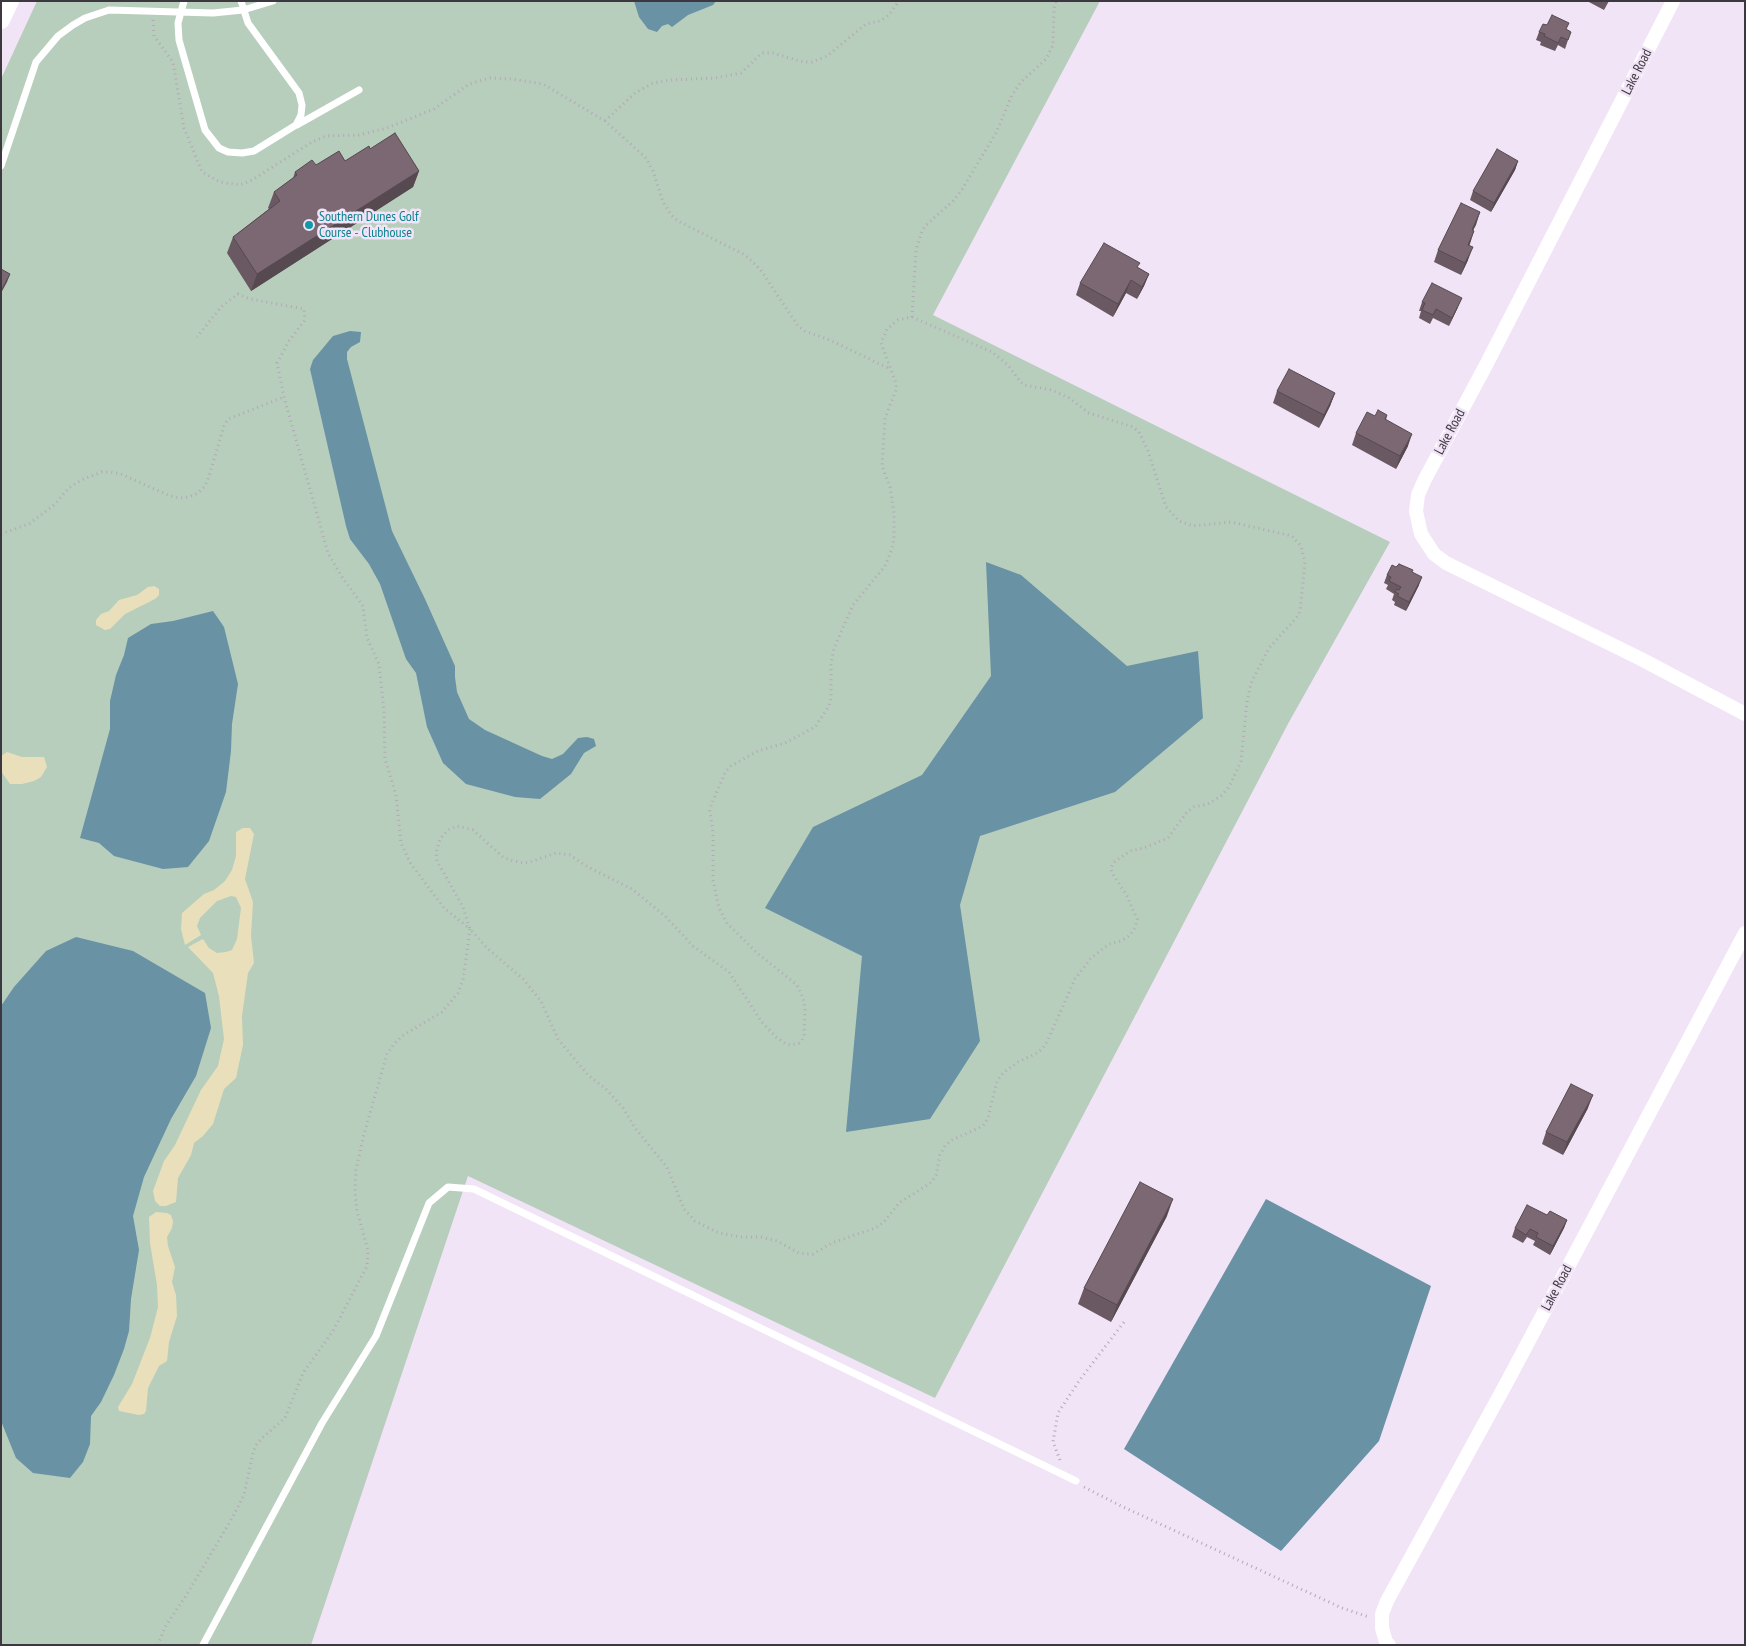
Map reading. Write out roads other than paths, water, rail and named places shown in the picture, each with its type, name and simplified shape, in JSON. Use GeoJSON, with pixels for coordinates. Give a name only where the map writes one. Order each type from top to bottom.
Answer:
{"type":"FeatureCollection","features":[{"type":"Feature","properties":{"kind":"street"},"geometry":{"type":"LineString","coordinates":[[1,20],[10,1]]}},
{"type":"Feature","properties":{"kind":"street","name":"Lake Road"},"geometry":{"type":"LineString","coordinates":[[1673,1],[1486,365],[1424,481],[1418,495],[1416,511],[1421,534],[1434,554],[1446,563],[1641,659],[1745,714]]}},
{"type":"Feature","properties":{"kind":"street","name":"Lake Road"},"geometry":{"type":"LineString","coordinates":[[1389,1645],[1384,1634],[1382,1621],[1387,1601],[1507,1382],[1745,932]]}},
{"type":"Feature","properties":{"kind":"lane"},"geometry":{"type":"LineString","coordinates":[[184,1],[178,23],[179,40],[205,130],[220,148],[228,152],[242,153],[254,151],[359,90]]}},
{"type":"Feature","properties":{"kind":"lane"},"geometry":{"type":"LineString","coordinates":[[241,1],[248,23],[299,93],[302,105],[301,115],[296,125]]}},
{"type":"Feature","properties":{"kind":"lane"},"geometry":{"type":"LineString","coordinates":[[1,166],[36,62],[58,36],[85,18],[109,10],[213,13],[243,10],[273,1]]}},
{"type":"Feature","properties":{"kind":"lane"},"geometry":{"type":"LineString","coordinates":[[203,1645],[322,1423],[376,1336],[428,1202],[448,1188],[474,1189],[1076,1481]]}},
{"type":"Feature","properties":{"kind":"water"},"geometry":{"type":"Polygon","coordinates":[[[634,1],[716,1],[713,5],[688,15],[672,27],[668,24],[662,26],[657,32],[648,29],[639,17],[634,1]]]}},
{"type":"Feature","properties":{"kind":"water"},"geometry":{"type":"Polygon","coordinates":[[[350,331],[361,332],[360,342],[351,347],[347,352],[347,359],[392,531],[455,666],[457,692],[469,719],[485,730],[552,759],[563,754],[578,738],[587,737],[594,739],[596,746],[584,753],[571,774],[540,799],[515,797],[466,784],[443,763],[427,727],[416,673],[406,659],[380,584],[369,564],[350,539],[310,369],[313,360],[333,336],[350,331]]]}},
{"type":"Feature","properties":{"kind":"water"},"geometry":{"type":"Polygon","coordinates":[[[986,562],[1021,575],[1127,666],[1198,651],[1203,718],[1115,792],[980,836],[960,905],[980,1041],[930,1119],[846,1132],[862,956],[765,908],[813,827],[922,775],[991,676],[986,562]]]}},
{"type":"Feature","properties":{"kind":"water"},"geometry":{"type":"Polygon","coordinates":[[[213,611],[224,627],[238,684],[232,724],[226,792],[209,841],[188,867],[163,869],[114,856],[99,843],[80,838],[110,729],[110,701],[128,638],[151,624],[173,621],[213,611]]]}},
{"type":"Feature","properties":{"kind":"water"},"geometry":{"type":"Polygon","coordinates":[[[76,937],[133,951],[205,993],[211,1028],[196,1076],[171,1119],[144,1177],[133,1216],[139,1250],[131,1299],[129,1331],[114,1375],[101,1402],[91,1416],[90,1444],[83,1462],[70,1478],[33,1473],[16,1458],[1,1421],[1,1006],[14,987],[46,951],[76,937]]]}},
{"type":"Feature","properties":{"kind":"water"},"geometry":{"type":"Polygon","coordinates":[[[1266,1199],[1431,1286],[1379,1441],[1281,1551],[1124,1449],[1266,1199]]]}},
{"type":"Feature","properties":{"kind":"place","name":"Southern Dunes Golf Course - Clubhouse"},"geometry":{"type":"Point","coordinates":[309,225]}}]}
